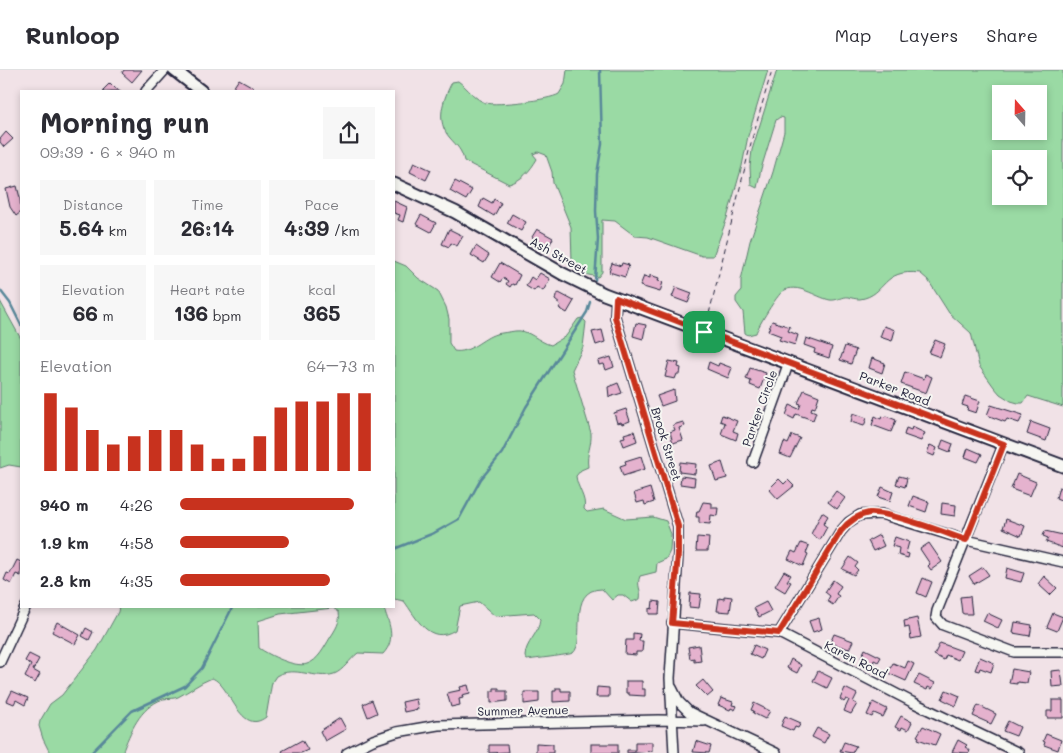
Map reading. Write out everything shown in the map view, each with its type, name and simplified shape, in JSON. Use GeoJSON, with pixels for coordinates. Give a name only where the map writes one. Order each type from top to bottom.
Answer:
{"type":"FeatureCollection","features":[{"type":"Feature","properties":{"kind":"street"},"geometry":{"type":"LineString","coordinates":[[147,90],[165,70]]}},
{"type":"Feature","properties":{"kind":"street"},"geometry":{"type":"LineString","coordinates":[[174,70],[200,90]]}},
{"type":"Feature","properties":{"kind":"street","name":"Ash Street"},"geometry":{"type":"LineString","coordinates":[[395,184],[455,212],[563,274],[616,298],[718,337]]}},
{"type":"Feature","properties":{"kind":"street","name":"Brook Street"},"geometry":{"type":"LineString","coordinates":[[616,298],[615,317],[678,526],[670,678],[674,753]]}},
{"type":"Feature","properties":{"kind":"street","name":"Parker Road"},"geometry":{"type":"LineString","coordinates":[[718,337],[1063,466]]}},
{"type":"Feature","properties":{"kind":"street","name":"Parker Circle"},"geometry":{"type":"LineString","coordinates":[[753,462],[789,362]]}},
{"type":"Feature","properties":{"kind":"street"},"geometry":{"type":"LineString","coordinates":[[1004,444],[937,611],[938,622],[1008,650],[1026,653],[1063,652]]}},
{"type":"Feature","properties":{"kind":"street"},"geometry":{"type":"LineString","coordinates":[[779,633],[841,531],[856,517],[869,513],[881,514],[966,540],[1063,562]]}},
{"type":"Feature","properties":{"kind":"street"},"geometry":{"type":"LineString","coordinates":[[0,662],[25,608]]}},
{"type":"Feature","properties":{"kind":"street","name":"Karen Road"},"geometry":{"type":"LineString","coordinates":[[672,623],[779,633],[912,702],[1019,753]]}},
{"type":"Feature","properties":{"kind":"street"},"geometry":{"type":"LineString","coordinates":[[670,678],[673,691],[681,705],[689,712],[704,721],[776,753]]}},
{"type":"Feature","properties":{"kind":"street","name":"Summer Avenue"},"geometry":{"type":"LineString","coordinates":[[347,753],[385,736],[438,725],[704,721]]}},
{"type":"Feature","properties":{"kind":"path"},"geometry":{"type":"LineString","coordinates":[[704,332],[752,139],[772,70]]}},
{"type":"Feature","properties":{"kind":"green space"},"geometry":{"type":"Polygon","coordinates":[[[567,70],[768,70],[748,136],[742,166],[727,218],[713,256],[702,256],[648,237],[635,236],[615,221],[602,220],[602,272],[598,277],[584,274],[572,262],[571,227],[553,183],[552,172],[546,155],[538,152],[533,154],[537,159],[532,167],[522,177],[509,184],[464,161],[461,151],[445,131],[443,125],[443,103],[452,82],[458,81],[478,99],[486,103],[523,102],[559,94],[565,84],[567,70]]]}},
{"type":"Feature","properties":{"kind":"green space"},"geometry":{"type":"Polygon","coordinates":[[[777,70],[1063,70],[1063,407],[1028,396],[1023,403],[1018,403],[1000,394],[979,366],[971,333],[949,313],[928,280],[920,273],[898,274],[869,297],[860,299],[846,297],[830,300],[795,288],[783,291],[756,333],[748,335],[745,333],[743,312],[736,302],[736,297],[741,291],[741,280],[750,241],[784,132],[784,118],[780,117],[776,120],[757,188],[751,185],[750,167],[752,150],[777,70]]]}},
{"type":"Feature","properties":{"kind":"green space"},"geometry":{"type":"Polygon","coordinates":[[[395,261],[406,266],[418,278],[438,291],[446,307],[449,319],[449,343],[454,351],[471,348],[496,334],[515,331],[525,332],[551,345],[566,336],[578,319],[582,318],[586,322],[583,347],[572,370],[591,433],[588,467],[581,470],[576,476],[585,505],[584,509],[587,512],[604,509],[626,519],[653,517],[666,521],[671,534],[670,551],[666,559],[657,563],[656,572],[640,576],[640,599],[632,602],[623,595],[618,595],[612,600],[602,589],[591,591],[584,597],[579,616],[577,647],[573,653],[527,660],[525,657],[527,647],[537,630],[540,619],[534,613],[495,616],[479,602],[460,606],[455,630],[446,634],[438,634],[424,628],[404,601],[395,599],[395,261]]]}},
{"type":"Feature","properties":{"kind":"green space"},"geometry":{"type":"Polygon","coordinates":[[[0,301],[20,337],[20,467],[9,465],[0,468],[0,301]]]}},
{"type":"Feature","properties":{"kind":"green space"},"geometry":{"type":"Polygon","coordinates":[[[119,608],[333,608],[384,608],[391,631],[390,643],[383,654],[358,653],[334,674],[320,675],[290,672],[276,676],[272,682],[266,717],[257,721],[249,720],[242,715],[225,690],[212,678],[178,697],[163,699],[148,708],[137,721],[122,753],[50,753],[43,739],[39,726],[40,721],[50,704],[62,695],[97,650],[119,608]],[[333,608],[280,614],[258,621],[259,648],[289,663],[307,664],[315,660],[321,653],[336,629],[339,612],[333,608]]]}},
{"type":"Feature","properties":{"kind":"building"},"geometry":{"type":"Polygon","coordinates":[[[124,70],[142,70],[132,82],[122,73],[124,70]]]}},
{"type":"Feature","properties":{"kind":"building"},"geometry":{"type":"Polygon","coordinates":[[[239,79],[253,87],[252,90],[236,90],[233,88],[239,79]]]}},
{"type":"Feature","properties":{"kind":"building"},"geometry":{"type":"Polygon","coordinates":[[[110,83],[119,90],[103,90],[110,83]]]}},
{"type":"Feature","properties":{"kind":"building"},"geometry":{"type":"Polygon","coordinates":[[[6,132],[13,139],[4,147],[0,139],[6,132]]]}},
{"type":"Feature","properties":{"kind":"building"},"geometry":{"type":"Polygon","coordinates":[[[414,162],[431,170],[426,180],[410,172],[414,162]]]}},
{"type":"Feature","properties":{"kind":"building"},"geometry":{"type":"Polygon","coordinates":[[[455,181],[472,190],[466,200],[450,191],[455,181]]]}},
{"type":"Feature","properties":{"kind":"building"},"geometry":{"type":"Polygon","coordinates":[[[17,186],[20,198],[20,213],[16,216],[10,207],[6,189],[17,186]]]}},
{"type":"Feature","properties":{"kind":"building"},"geometry":{"type":"Polygon","coordinates":[[[483,198],[492,203],[494,199],[501,203],[494,216],[479,207],[483,198]]]}},
{"type":"Feature","properties":{"kind":"building"},"geometry":{"type":"Polygon","coordinates":[[[395,201],[407,207],[403,222],[398,220],[400,215],[395,213],[395,201]]]}},
{"type":"Feature","properties":{"kind":"building"},"geometry":{"type":"Polygon","coordinates":[[[512,214],[526,222],[521,231],[507,223],[512,214]]]}},
{"type":"Feature","properties":{"kind":"building"},"geometry":{"type":"Polygon","coordinates":[[[421,215],[436,223],[431,232],[416,224],[421,215]]]}},
{"type":"Feature","properties":{"kind":"building"},"geometry":{"type":"Polygon","coordinates":[[[449,229],[463,236],[457,246],[451,243],[449,247],[442,244],[449,229]]]}},
{"type":"Feature","properties":{"kind":"building"},"geometry":{"type":"Polygon","coordinates":[[[537,229],[553,238],[549,246],[532,237],[537,229]]]}},
{"type":"Feature","properties":{"kind":"building"},"geometry":{"type":"Polygon","coordinates":[[[476,246],[489,255],[484,263],[471,255],[476,246]]]}},
{"type":"Feature","properties":{"kind":"building"},"geometry":{"type":"Polygon","coordinates":[[[500,263],[520,275],[515,285],[512,284],[510,287],[506,284],[508,281],[503,278],[500,282],[492,277],[500,263]]]}},
{"type":"Feature","properties":{"kind":"building"},"geometry":{"type":"Polygon","coordinates":[[[612,263],[621,266],[622,263],[629,265],[625,277],[609,272],[612,263]]]}},
{"type":"Feature","properties":{"kind":"building"},"geometry":{"type":"Polygon","coordinates":[[[540,273],[550,279],[543,291],[537,287],[534,291],[526,286],[531,277],[535,280],[540,273]]]}},
{"type":"Feature","properties":{"kind":"building"},"geometry":{"type":"Polygon","coordinates":[[[650,275],[659,278],[658,281],[663,282],[660,292],[640,286],[644,276],[650,278],[650,275]]]}},
{"type":"Feature","properties":{"kind":"building"},"geometry":{"type":"Polygon","coordinates":[[[676,287],[692,293],[688,303],[672,297],[676,287]]]}},
{"type":"Feature","properties":{"kind":"building"},"geometry":{"type":"Polygon","coordinates":[[[559,293],[574,301],[567,313],[559,308],[561,305],[555,300],[556,295],[559,293]]]}},
{"type":"Feature","properties":{"kind":"building"},"geometry":{"type":"Polygon","coordinates":[[[772,321],[790,327],[788,331],[798,335],[795,345],[779,340],[781,336],[768,331],[772,321]]]}},
{"type":"Feature","properties":{"kind":"building"},"geometry":{"type":"Polygon","coordinates":[[[636,323],[646,325],[643,339],[633,336],[636,323]]]}},
{"type":"Feature","properties":{"kind":"building"},"geometry":{"type":"Polygon","coordinates":[[[884,326],[895,330],[892,341],[880,337],[884,326]]]}},
{"type":"Feature","properties":{"kind":"building"},"geometry":{"type":"Polygon","coordinates":[[[602,330],[605,342],[596,345],[592,332],[602,330]]]}},
{"type":"Feature","properties":{"kind":"building"},"geometry":{"type":"Polygon","coordinates":[[[806,338],[832,347],[829,358],[814,353],[815,349],[804,345],[806,338]]]}},
{"type":"Feature","properties":{"kind":"building"},"geometry":{"type":"Polygon","coordinates":[[[935,340],[945,344],[940,357],[929,353],[935,340]]]}},
{"type":"Feature","properties":{"kind":"building"},"geometry":{"type":"Polygon","coordinates":[[[845,346],[856,350],[851,364],[840,360],[845,346]]]}},
{"type":"Feature","properties":{"kind":"building"},"geometry":{"type":"Polygon","coordinates":[[[611,357],[614,367],[606,370],[604,364],[599,365],[598,361],[611,357]]]}},
{"type":"Feature","properties":{"kind":"building"},"geometry":{"type":"Polygon","coordinates":[[[872,358],[885,363],[882,373],[869,368],[872,358]]]}},
{"type":"Feature","properties":{"kind":"building"},"geometry":{"type":"Polygon","coordinates":[[[669,361],[679,363],[678,367],[681,368],[680,374],[677,374],[675,379],[665,377],[669,361]]]}},
{"type":"Feature","properties":{"kind":"building"},"geometry":{"type":"Polygon","coordinates":[[[709,362],[718,366],[719,363],[732,368],[728,378],[707,369],[709,362]]]}},
{"type":"Feature","properties":{"kind":"building"},"geometry":{"type":"Polygon","coordinates":[[[750,368],[766,373],[760,389],[750,385],[751,381],[746,379],[750,368]]]}},
{"type":"Feature","properties":{"kind":"building"},"geometry":{"type":"Polygon","coordinates":[[[905,372],[924,379],[925,374],[932,377],[926,393],[901,384],[905,372]]]}},
{"type":"Feature","properties":{"kind":"building"},"geometry":{"type":"Polygon","coordinates":[[[618,383],[622,393],[609,397],[608,387],[618,383]]]}},
{"type":"Feature","properties":{"kind":"building"},"geometry":{"type":"Polygon","coordinates":[[[674,390],[675,401],[661,406],[657,396],[674,390]]]}},
{"type":"Feature","properties":{"kind":"building"},"geometry":{"type":"Polygon","coordinates":[[[804,390],[819,396],[815,408],[812,407],[811,410],[816,412],[813,420],[796,414],[794,419],[786,415],[790,405],[799,409],[801,404],[798,403],[804,390]]]}},
{"type":"Feature","properties":{"kind":"building"},"geometry":{"type":"Polygon","coordinates":[[[965,396],[980,401],[976,413],[967,410],[968,407],[962,405],[965,396]]]}},
{"type":"Feature","properties":{"kind":"building"},"geometry":{"type":"Polygon","coordinates":[[[991,405],[1023,415],[1019,423],[1007,419],[1005,422],[987,415],[991,405]]]}},
{"type":"Feature","properties":{"kind":"building"},"geometry":{"type":"Polygon","coordinates":[[[626,409],[630,421],[622,424],[621,422],[617,423],[614,413],[626,409]]]}},
{"type":"Feature","properties":{"kind":"building"},"geometry":{"type":"Polygon","coordinates":[[[853,413],[867,418],[864,426],[851,422],[853,413]]]}},
{"type":"Feature","properties":{"kind":"building"},"geometry":{"type":"Polygon","coordinates":[[[722,415],[737,421],[733,431],[738,433],[736,440],[721,434],[725,423],[720,421],[722,415]]]}},
{"type":"Feature","properties":{"kind":"building"},"geometry":{"type":"Polygon","coordinates":[[[875,416],[881,419],[882,416],[886,416],[896,420],[891,432],[872,425],[875,416]]]}},
{"type":"Feature","properties":{"kind":"building"},"geometry":{"type":"Polygon","coordinates":[[[683,422],[685,426],[679,428],[683,440],[673,443],[670,432],[675,430],[673,425],[683,422]]]}},
{"type":"Feature","properties":{"kind":"building"},"geometry":{"type":"Polygon","coordinates":[[[1031,422],[1050,429],[1046,441],[1027,434],[1031,422]]]}},
{"type":"Feature","properties":{"kind":"building"},"geometry":{"type":"Polygon","coordinates":[[[912,427],[925,433],[921,441],[904,435],[906,428],[911,430],[912,427]]]}},
{"type":"Feature","properties":{"kind":"building"},"geometry":{"type":"Polygon","coordinates":[[[634,431],[637,441],[624,446],[621,438],[625,437],[624,434],[634,431]]]}},
{"type":"Feature","properties":{"kind":"building"},"geometry":{"type":"Polygon","coordinates":[[[792,435],[800,438],[790,458],[780,454],[784,442],[788,444],[792,435]]]}},
{"type":"Feature","properties":{"kind":"building"},"geometry":{"type":"Polygon","coordinates":[[[943,440],[953,444],[950,452],[940,448],[943,440]]]}},
{"type":"Feature","properties":{"kind":"building"},"geometry":{"type":"Polygon","coordinates":[[[930,445],[937,448],[934,456],[927,453],[930,445]]]}},
{"type":"Feature","properties":{"kind":"building"},"geometry":{"type":"Polygon","coordinates":[[[968,448],[982,454],[978,462],[965,457],[968,448]]]}},
{"type":"Feature","properties":{"kind":"building"},"geometry":{"type":"Polygon","coordinates":[[[641,456],[645,469],[623,476],[620,466],[626,464],[625,461],[641,456]]]}},
{"type":"Feature","properties":{"kind":"building"},"geometry":{"type":"Polygon","coordinates":[[[680,462],[696,464],[695,474],[679,472],[680,462]]]}},
{"type":"Feature","properties":{"kind":"building"},"geometry":{"type":"Polygon","coordinates":[[[722,462],[727,478],[716,481],[711,466],[722,462]]]}},
{"type":"Feature","properties":{"kind":"building"},"geometry":{"type":"Polygon","coordinates":[[[1017,474],[1036,482],[1030,496],[1011,489],[1017,474]]]}},
{"type":"Feature","properties":{"kind":"building"},"geometry":{"type":"Polygon","coordinates":[[[681,476],[695,478],[694,486],[680,484],[681,476]]]}},
{"type":"Feature","properties":{"kind":"building"},"geometry":{"type":"Polygon","coordinates":[[[899,476],[907,478],[905,487],[896,484],[899,476]]]}},
{"type":"Feature","properties":{"kind":"building"},"geometry":{"type":"Polygon","coordinates":[[[779,479],[784,484],[788,480],[794,486],[778,499],[769,489],[779,479]]]}},
{"type":"Feature","properties":{"kind":"building"},"geometry":{"type":"Polygon","coordinates":[[[882,487],[893,492],[890,501],[878,497],[882,487]]]}},
{"type":"Feature","properties":{"kind":"building"},"geometry":{"type":"Polygon","coordinates":[[[1059,487],[1063,488],[1063,501],[1056,498],[1059,487]]]}},
{"type":"Feature","properties":{"kind":"building"},"geometry":{"type":"Polygon","coordinates":[[[650,488],[654,502],[645,505],[644,501],[637,503],[634,493],[650,488]]]}},
{"type":"Feature","properties":{"kind":"building"},"geometry":{"type":"Polygon","coordinates":[[[836,491],[845,498],[837,509],[828,502],[836,491]]]}},
{"type":"Feature","properties":{"kind":"building"},"geometry":{"type":"Polygon","coordinates":[[[913,496],[929,502],[926,512],[909,506],[913,496]]]}},
{"type":"Feature","properties":{"kind":"building"},"geometry":{"type":"Polygon","coordinates":[[[703,502],[712,503],[712,508],[718,508],[717,516],[711,515],[710,524],[699,523],[699,517],[696,517],[697,511],[699,511],[703,502]]]}},
{"type":"Feature","properties":{"kind":"building"},"geometry":{"type":"Polygon","coordinates":[[[942,503],[956,505],[955,516],[941,514],[942,503]]]}},
{"type":"Feature","properties":{"kind":"building"},"geometry":{"type":"Polygon","coordinates":[[[822,512],[828,516],[823,524],[827,527],[820,540],[811,534],[822,512]]]}},
{"type":"Feature","properties":{"kind":"building"},"geometry":{"type":"Polygon","coordinates":[[[1006,519],[1025,526],[1021,536],[1003,528],[1006,519]]]}},
{"type":"Feature","properties":{"kind":"building"},"geometry":{"type":"Polygon","coordinates":[[[1045,531],[1063,535],[1063,548],[1046,542],[1048,538],[1043,536],[1045,531]]]}},
{"type":"Feature","properties":{"kind":"building"},"geometry":{"type":"Polygon","coordinates":[[[879,535],[884,546],[873,551],[868,541],[879,535]]]}},
{"type":"Feature","properties":{"kind":"building"},"geometry":{"type":"Polygon","coordinates":[[[697,537],[709,538],[708,551],[696,551],[697,537]]]}},
{"type":"Feature","properties":{"kind":"building"},"geometry":{"type":"Polygon","coordinates":[[[895,537],[909,542],[906,553],[909,554],[908,558],[898,555],[899,548],[892,546],[895,537]]]}},
{"type":"Feature","properties":{"kind":"building"},"geometry":{"type":"Polygon","coordinates":[[[801,543],[809,546],[803,566],[788,559],[792,551],[796,553],[801,543]]]}},
{"type":"Feature","properties":{"kind":"building"},"geometry":{"type":"Polygon","coordinates":[[[929,543],[942,562],[931,570],[928,566],[930,564],[920,549],[929,543]]]}},
{"type":"Feature","properties":{"kind":"building"},"geometry":{"type":"Polygon","coordinates":[[[850,557],[858,563],[855,567],[858,570],[854,575],[842,569],[850,557]]]}},
{"type":"Feature","properties":{"kind":"building"},"geometry":{"type":"Polygon","coordinates":[[[17,560],[20,562],[20,576],[16,574],[11,584],[4,580],[7,573],[10,574],[17,560]]]}},
{"type":"Feature","properties":{"kind":"building"},"geometry":{"type":"Polygon","coordinates":[[[983,567],[989,575],[974,584],[969,576],[983,567]]]}},
{"type":"Feature","properties":{"kind":"building"},"geometry":{"type":"Polygon","coordinates":[[[1007,568],[1024,573],[1021,582],[1005,578],[1007,568]]]}},
{"type":"Feature","properties":{"kind":"building"},"geometry":{"type":"Polygon","coordinates":[[[784,571],[791,575],[787,581],[791,582],[785,592],[775,586],[784,571]]]}},
{"type":"Feature","properties":{"kind":"building"},"geometry":{"type":"Polygon","coordinates":[[[1044,576],[1057,588],[1050,595],[1038,584],[1044,576]]]}},
{"type":"Feature","properties":{"kind":"building"},"geometry":{"type":"Polygon","coordinates":[[[923,578],[932,582],[926,597],[917,593],[923,578]]]}},
{"type":"Feature","properties":{"kind":"building"},"geometry":{"type":"Polygon","coordinates":[[[833,580],[841,586],[836,594],[839,596],[833,605],[827,601],[830,596],[825,592],[833,580]]]}},
{"type":"Feature","properties":{"kind":"building"},"geometry":{"type":"Polygon","coordinates":[[[690,593],[701,594],[699,608],[689,607],[690,593]]]}},
{"type":"Feature","properties":{"kind":"building"},"geometry":{"type":"Polygon","coordinates":[[[724,596],[732,597],[730,612],[717,611],[719,598],[724,599],[724,596]]]}},
{"type":"Feature","properties":{"kind":"building"},"geometry":{"type":"Polygon","coordinates":[[[970,596],[972,614],[964,614],[962,613],[960,597],[970,596]]]}},
{"type":"Feature","properties":{"kind":"building"},"geometry":{"type":"Polygon","coordinates":[[[653,601],[660,602],[659,614],[649,614],[649,608],[652,609],[653,601]]]}},
{"type":"Feature","properties":{"kind":"building"},"geometry":{"type":"Polygon","coordinates":[[[766,602],[771,611],[759,617],[754,608],[766,602]]]}},
{"type":"Feature","properties":{"kind":"building"},"geometry":{"type":"Polygon","coordinates":[[[987,613],[1002,620],[998,628],[983,621],[987,613]]]}},
{"type":"Feature","properties":{"kind":"building"},"geometry":{"type":"Polygon","coordinates":[[[1053,613],[1063,617],[1057,631],[1047,627],[1053,613]]]}},
{"type":"Feature","properties":{"kind":"building"},"geometry":{"type":"Polygon","coordinates":[[[819,618],[822,629],[813,632],[809,621],[819,618]]]}},
{"type":"Feature","properties":{"kind":"building"},"geometry":{"type":"Polygon","coordinates":[[[917,618],[921,637],[911,639],[909,627],[905,628],[904,621],[917,618]]]}},
{"type":"Feature","properties":{"kind":"building"},"geometry":{"type":"Polygon","coordinates":[[[57,622],[80,635],[75,644],[52,632],[57,622]]]}},
{"type":"Feature","properties":{"kind":"building"},"geometry":{"type":"Polygon","coordinates":[[[1015,622],[1032,625],[1030,636],[1013,633],[1015,622]]]}},
{"type":"Feature","properties":{"kind":"building"},"geometry":{"type":"Polygon","coordinates":[[[86,628],[93,632],[89,640],[82,636],[86,628]]]}},
{"type":"Feature","properties":{"kind":"building"},"geometry":{"type":"Polygon","coordinates":[[[633,633],[640,634],[639,641],[643,641],[642,652],[636,652],[636,655],[625,654],[626,640],[633,640],[633,633]]]}},
{"type":"Feature","properties":{"kind":"building"},"geometry":{"type":"Polygon","coordinates":[[[834,634],[853,641],[849,649],[830,643],[834,634]]]}},
{"type":"Feature","properties":{"kind":"building"},"geometry":{"type":"Polygon","coordinates":[[[940,643],[962,651],[958,660],[946,655],[944,660],[934,655],[940,643]]]}},
{"type":"Feature","properties":{"kind":"building"},"geometry":{"type":"Polygon","coordinates":[[[699,645],[701,661],[694,662],[694,658],[690,659],[688,647],[699,645]]]}},
{"type":"Feature","properties":{"kind":"building"},"geometry":{"type":"Polygon","coordinates":[[[754,645],[765,650],[761,659],[750,654],[754,645]]]}},
{"type":"Feature","properties":{"kind":"building"},"geometry":{"type":"Polygon","coordinates":[[[865,649],[881,657],[878,662],[874,660],[873,664],[861,658],[865,649]]]}},
{"type":"Feature","properties":{"kind":"building"},"geometry":{"type":"Polygon","coordinates":[[[29,654],[39,659],[33,670],[40,674],[35,683],[25,677],[31,665],[25,661],[29,654]]]}},
{"type":"Feature","properties":{"kind":"building"},"geometry":{"type":"Polygon","coordinates":[[[980,657],[994,663],[991,672],[980,668],[979,671],[975,670],[980,657]]]}},
{"type":"Feature","properties":{"kind":"building"},"geometry":{"type":"Polygon","coordinates":[[[791,659],[801,665],[797,673],[787,668],[791,659]]]}},
{"type":"Feature","properties":{"kind":"building"},"geometry":{"type":"Polygon","coordinates":[[[908,661],[914,664],[906,681],[888,673],[893,663],[905,668],[908,661]]]}},
{"type":"Feature","properties":{"kind":"building"},"geometry":{"type":"Polygon","coordinates":[[[1012,669],[1029,672],[1027,683],[1009,683],[1012,669]]]}},
{"type":"Feature","properties":{"kind":"building"},"geometry":{"type":"Polygon","coordinates":[[[1061,670],[1063,686],[1052,687],[1051,671],[1061,670]]]}},
{"type":"Feature","properties":{"kind":"building"},"geometry":{"type":"Polygon","coordinates":[[[818,671],[832,678],[827,688],[813,681],[818,671]]]}},
{"type":"Feature","properties":{"kind":"building"},"geometry":{"type":"Polygon","coordinates":[[[919,675],[935,683],[932,689],[928,687],[927,690],[914,684],[919,675]]]}},
{"type":"Feature","properties":{"kind":"building"},"geometry":{"type":"Polygon","coordinates":[[[703,680],[713,692],[707,697],[696,686],[703,680]]]}},
{"type":"Feature","properties":{"kind":"building"},"geometry":{"type":"Polygon","coordinates":[[[626,681],[642,681],[642,689],[645,689],[645,696],[629,695],[629,693],[626,693],[626,681]]]}},
{"type":"Feature","properties":{"kind":"building"},"geometry":{"type":"Polygon","coordinates":[[[468,685],[470,693],[462,695],[463,698],[459,699],[460,705],[451,707],[447,693],[461,690],[460,687],[468,685]]]}},
{"type":"Feature","properties":{"kind":"building"},"geometry":{"type":"Polygon","coordinates":[[[597,687],[609,688],[609,697],[596,697],[597,687]]]}},
{"type":"Feature","properties":{"kind":"building"},"geometry":{"type":"Polygon","coordinates":[[[494,688],[499,688],[499,691],[507,691],[507,701],[491,703],[491,691],[494,691],[494,688]]]}},
{"type":"Feature","properties":{"kind":"building"},"geometry":{"type":"Polygon","coordinates":[[[556,688],[561,688],[561,691],[570,691],[570,701],[553,702],[553,691],[556,691],[556,688]]]}},
{"type":"Feature","properties":{"kind":"building"},"geometry":{"type":"Polygon","coordinates":[[[845,688],[857,694],[853,702],[857,704],[851,714],[844,711],[849,700],[846,699],[844,702],[840,699],[845,688]]]}},
{"type":"Feature","properties":{"kind":"building"},"geometry":{"type":"Polygon","coordinates":[[[946,690],[960,696],[956,706],[942,699],[946,690]]]}},
{"type":"Feature","properties":{"kind":"building"},"geometry":{"type":"Polygon","coordinates":[[[12,691],[28,698],[25,705],[16,700],[14,704],[7,701],[12,691]]]}},
{"type":"Feature","properties":{"kind":"building"},"geometry":{"type":"Polygon","coordinates":[[[524,692],[539,692],[539,702],[524,704],[524,692]]]}},
{"type":"Feature","properties":{"kind":"building"},"geometry":{"type":"Polygon","coordinates":[[[721,698],[733,702],[732,705],[737,706],[735,710],[718,705],[721,698]]]}},
{"type":"Feature","properties":{"kind":"building"},"geometry":{"type":"Polygon","coordinates":[[[416,699],[418,709],[404,712],[402,702],[416,699]]]}},
{"type":"Feature","properties":{"kind":"building"},"geometry":{"type":"Polygon","coordinates":[[[372,700],[377,713],[368,717],[363,704],[372,700]]]}},
{"type":"Feature","properties":{"kind":"building"},"geometry":{"type":"Polygon","coordinates":[[[1052,700],[1063,700],[1063,718],[1047,718],[1047,711],[1052,711],[1052,700]]]}},
{"type":"Feature","properties":{"kind":"building"},"geometry":{"type":"Polygon","coordinates":[[[873,702],[887,709],[883,717],[874,713],[872,717],[867,715],[873,702]]]}},
{"type":"Feature","properties":{"kind":"building"},"geometry":{"type":"Polygon","coordinates":[[[754,703],[770,711],[765,719],[753,713],[754,711],[751,710],[754,703]]]}},
{"type":"Feature","properties":{"kind":"building"},"geometry":{"type":"Polygon","coordinates":[[[978,705],[996,714],[991,724],[973,716],[978,705]]]}},
{"type":"Feature","properties":{"kind":"building"},"geometry":{"type":"Polygon","coordinates":[[[785,716],[801,723],[798,728],[795,727],[793,731],[781,726],[785,716]]]}},
{"type":"Feature","properties":{"kind":"building"},"geometry":{"type":"Polygon","coordinates":[[[901,716],[912,722],[908,730],[902,727],[901,730],[895,727],[901,716]]]}},
{"type":"Feature","properties":{"kind":"building"},"geometry":{"type":"Polygon","coordinates":[[[340,718],[346,729],[325,741],[320,731],[340,718]]]}},
{"type":"Feature","properties":{"kind":"building"},"geometry":{"type":"Polygon","coordinates":[[[1008,721],[1020,727],[1016,736],[1003,731],[1008,721]]]}},
{"type":"Feature","properties":{"kind":"building"},"geometry":{"type":"Polygon","coordinates":[[[923,726],[940,734],[935,745],[918,739],[919,737],[917,736],[923,726]]]}},
{"type":"Feature","properties":{"kind":"building"},"geometry":{"type":"Polygon","coordinates":[[[817,728],[829,734],[824,743],[812,737],[817,728]]]}},
{"type":"Feature","properties":{"kind":"building"},"geometry":{"type":"Polygon","coordinates":[[[1046,734],[1061,740],[1058,750],[1044,745],[1045,742],[1043,741],[1046,734]]]}},
{"type":"Feature","properties":{"kind":"building"},"geometry":{"type":"Polygon","coordinates":[[[302,740],[308,750],[301,753],[283,753],[282,751],[302,740]]]}},
{"type":"Feature","properties":{"kind":"building"},"geometry":{"type":"Polygon","coordinates":[[[958,740],[967,745],[965,747],[970,750],[969,753],[952,752],[958,740]]]}},
{"type":"Feature","properties":{"kind":"building"},"geometry":{"type":"Polygon","coordinates":[[[696,741],[711,746],[709,753],[693,752],[696,741]]]}},
{"type":"Feature","properties":{"kind":"building"},"geometry":{"type":"Polygon","coordinates":[[[635,742],[652,742],[652,751],[627,753],[627,750],[635,750],[635,742]]]}},
{"type":"Feature","properties":{"kind":"building"},"geometry":{"type":"Polygon","coordinates":[[[844,742],[856,746],[852,753],[840,751],[844,742]]]}},
{"type":"Feature","properties":{"kind":"building"},"geometry":{"type":"Polygon","coordinates":[[[536,743],[553,744],[553,753],[536,753],[536,743]]]}},
{"type":"Feature","properties":{"kind":"building"},"geometry":{"type":"Polygon","coordinates":[[[591,744],[618,744],[618,753],[591,753],[591,744]]]}},
{"type":"Feature","properties":{"kind":"building"},"geometry":{"type":"Polygon","coordinates":[[[489,745],[507,745],[508,752],[489,753],[489,745]]]}},
{"type":"Feature","properties":{"kind":"waterway"},"geometry":{"type":"LineString","coordinates":[[595,280],[598,239],[596,211],[597,174],[602,144],[600,70]]}},
{"type":"Feature","properties":{"kind":"waterway"},"geometry":{"type":"LineString","coordinates":[[0,290],[10,303],[20,323]]}},
{"type":"Feature","properties":{"kind":"waterway"},"geometry":{"type":"LineString","coordinates":[[395,549],[434,533],[459,519],[481,479],[502,453],[526,407],[587,312],[590,302]]}},
{"type":"Feature","properties":{"kind":"waterway"},"geometry":{"type":"LineString","coordinates":[[91,753],[132,711],[185,686],[202,668],[232,608]]}},
{"type":"Feature","properties":{"kind":"route"},"geometry":{"type":"LineString","coordinates":[[616,298],[704,332],[789,362],[1004,444],[966,540],[886,515],[877,513],[864,514],[846,524],[841,531],[779,633],[672,623],[678,554],[678,526],[615,317],[616,298]]}}]}
